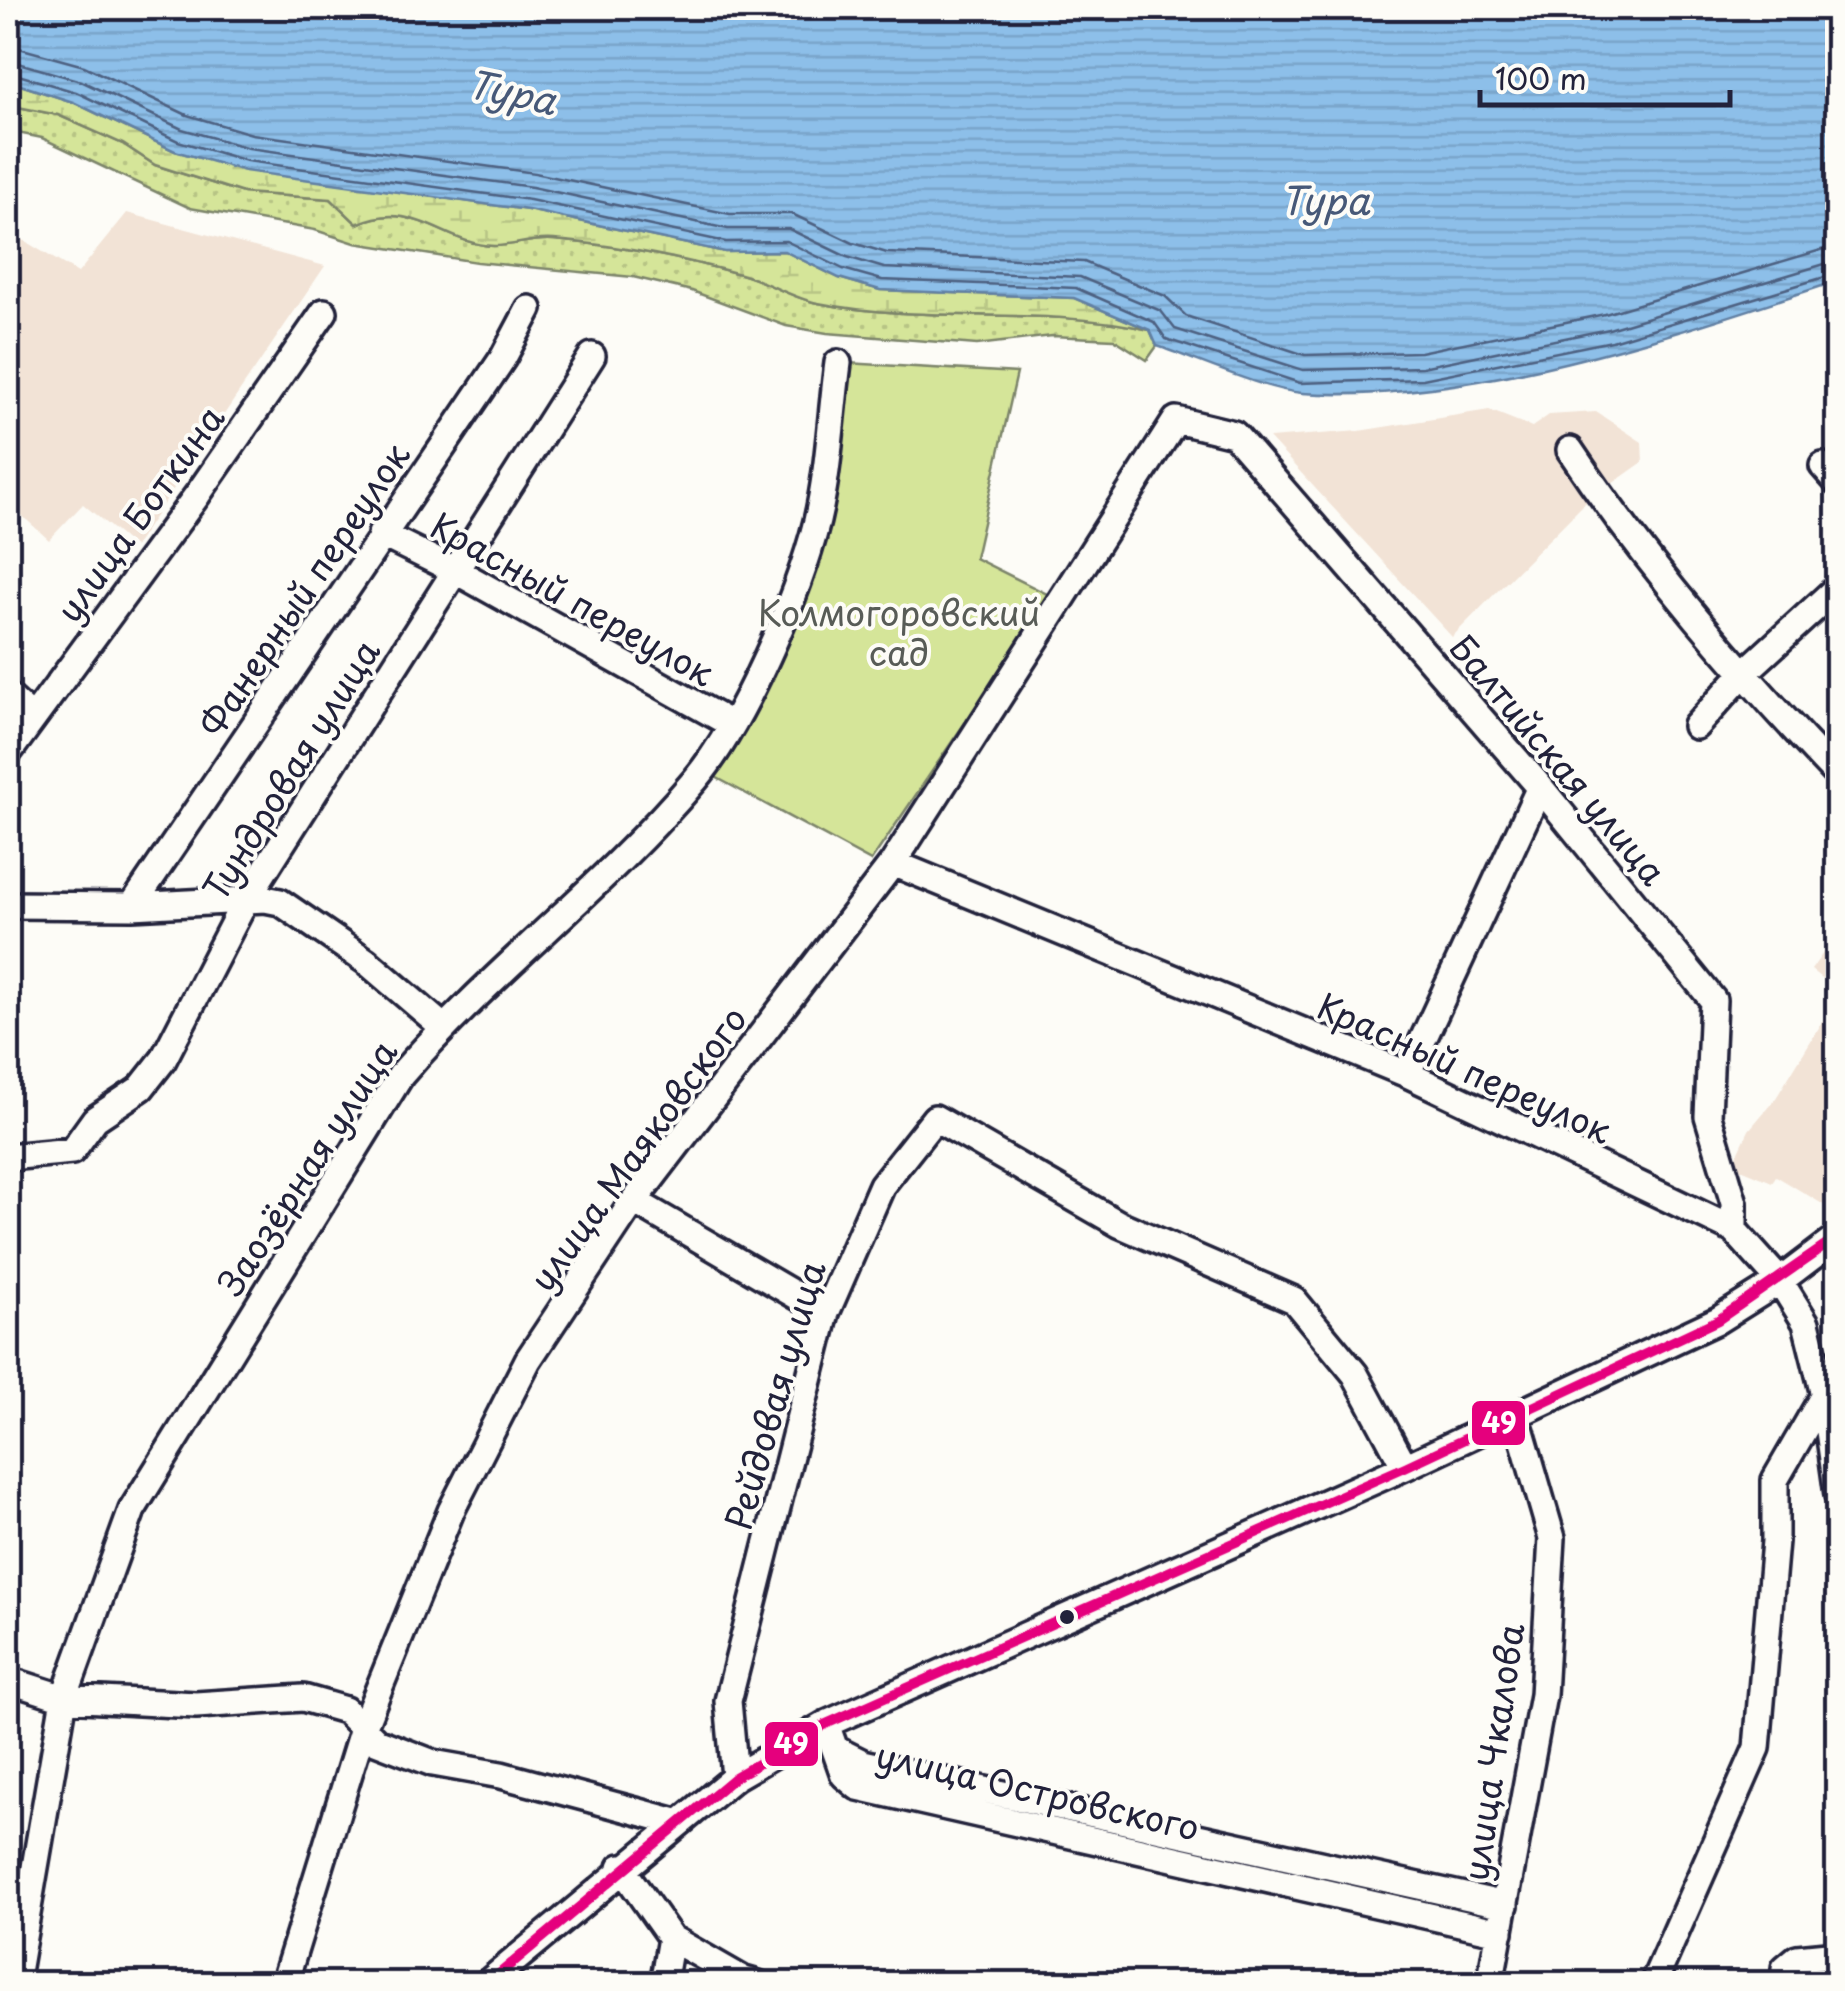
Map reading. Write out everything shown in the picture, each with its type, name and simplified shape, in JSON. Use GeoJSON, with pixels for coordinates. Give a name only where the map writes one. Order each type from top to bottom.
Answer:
{"type":"FeatureCollection","features":[{"type":"Feature","properties":{"kind":"street","name":"Фанерный переулок"},"geometry":{"type":"LineString","coordinates":[[132,906],[503,358],[529,309]]}},
{"type":"Feature","properties":{"kind":"street","name":"улица Боткина"},"geometry":{"type":"LineString","coordinates":[[8,754],[198,494],[324,312]]}},
{"type":"Feature","properties":{"kind":"street","name":"Тундровая улица"},"geometry":{"type":"LineString","coordinates":[[8,1157],[72,1151],[96,1119],[141,1088],[163,1060],[244,903],[592,356]]}},
{"type":"Feature","properties":{"kind":"street","name":"Заозёрная улица"},"geometry":{"type":"LineString","coordinates":[[15,1984],[64,1698],[132,1510],[360,1136],[401,1076],[443,1026],[595,886],[697,778],[731,724],[788,608],[817,520],[838,363]]}},
{"type":"Feature","properties":{"kind":"street","name":"Балтийская улица"},"geometry":{"type":"LineString","coordinates":[[1176,420],[1234,434],[1540,788],[1713,1000],[1708,1116],[1734,1202],[1734,1230]]}},
{"type":"Feature","properties":{"kind":"street","name":"улица Маяковского"},"geometry":{"type":"LineString","coordinates":[[284,1984],[364,1728],[468,1477],[528,1360],[634,1201],[893,862],[1176,420]]}},
{"type":"Feature","properties":{"kind":"street"},"geometry":{"type":"LineString","coordinates":[[1570,450],[1606,504],[1742,675],[1838,776]]}},
{"type":"Feature","properties":{"kind":"street","name":"Красный переулок"},"geometry":{"type":"LineString","coordinates":[[381,534],[458,572],[731,724]]}},
{"type":"Feature","properties":{"kind":"street"},"geometry":{"type":"LineString","coordinates":[[1696,726],[1742,675],[1838,587]]}},
{"type":"Feature","properties":{"kind":"street"},"geometry":{"type":"LineString","coordinates":[[8,696],[32,718]]}},
{"type":"Feature","properties":{"kind":"street"},"geometry":{"type":"LineString","coordinates":[[1406,1074],[1540,788]]}},
{"type":"Feature","properties":{"kind":"street","name":"Красный переулок"},"geometry":{"type":"LineString","coordinates":[[893,862],[1406,1074],[1734,1230],[1780,1281],[1806,1322],[1824,1395],[1838,1495]]}},
{"type":"Feature","properties":{"kind":"street"},"geometry":{"type":"LineString","coordinates":[[8,905],[244,903],[265,898],[298,913],[366,961],[443,1026]]}},
{"type":"Feature","properties":{"kind":"street","name":"Рейдовая улица"},"geometry":{"type":"LineString","coordinates":[[735,1776],[728,1701],[826,1312],[882,1184],[935,1118],[1120,1224],[1294,1300],[1355,1374],[1405,1467]]}},
{"type":"Feature","properties":{"kind":"street"},"geometry":{"type":"LineString","coordinates":[[634,1201],[826,1312]]}},
{"type":"Feature","properties":{"kind":"street"},"geometry":{"type":"LineString","coordinates":[[486,1984],[621,1867],[735,1776],[826,1724],[1405,1467],[1718,1320],[1780,1281],[1838,1237]]}},
{"type":"Feature","properties":{"kind":"street"},"geometry":{"type":"LineString","coordinates":[[1653,1984],[1756,1748],[1775,1541],[1776,1480],[1824,1395]]}},
{"type":"Feature","properties":{"kind":"street","name":"улица Чкалова"},"geometry":{"type":"LineString","coordinates":[[1490,1984],[1542,1695],[1552,1538],[1516,1414]]}},
{"type":"Feature","properties":{"kind":"street"},"geometry":{"type":"LineString","coordinates":[[8,1680],[64,1698],[196,1705],[303,1698],[344,1710],[385,1745],[433,1763],[500,1774],[677,1822]]}},
{"type":"Feature","properties":{"kind":"street"},"geometry":{"type":"LineString","coordinates":[[826,1724],[839,1750]]}},
{"type":"Feature","properties":{"kind":"street","name":"улица Островского"},"geometry":{"type":"LineString","coordinates":[[839,1750],[863,1763],[1505,1905]]}},
{"type":"Feature","properties":{"kind":"street","name":"улица Островского"},"geometry":{"type":"LineString","coordinates":[[839,1750],[844,1774],[858,1787],[1500,1932]]}},
{"type":"Feature","properties":{"kind":"street"},"geometry":{"type":"LineString","coordinates":[[621,1867],[671,1938],[744,1980],[758,1984]]}},
{"type":"Feature","properties":{"kind":"street"},"geometry":{"type":"LineString","coordinates":[[663,1984],[671,1938]]}},
{"type":"Feature","properties":{"kind":"street"},"geometry":{"type":"LineString","coordinates":[[1785,1976],[1797,1958],[1838,1954]]}},
{"type":"Feature","properties":{"kind":"shaded area"},"geometry":{"type":"Polygon","coordinates":[[[127,213],[325,266],[134,547],[83,504],[49,540],[8,503],[8,231],[78,273],[127,213]]]}},
{"type":"Feature","properties":{"kind":"shaded area"},"geometry":{"type":"Polygon","coordinates":[[[1489,410],[1532,427],[1549,415],[1596,412],[1642,442],[1643,462],[1585,503],[1452,637],[1269,438],[1359,431],[1489,410]]]}},
{"type":"Feature","properties":{"kind":"shaded area"},"geometry":{"type":"Polygon","coordinates":[[[1837,933],[1837,990],[1811,970],[1837,933]]]}},
{"type":"Feature","properties":{"kind":"shaded area"},"geometry":{"type":"Polygon","coordinates":[[[1837,998],[1838,1208],[1834,1211],[1776,1176],[1772,1182],[1741,1169],[1736,1158],[1749,1130],[1776,1098],[1837,998]]]}},
{"type":"Feature","properties":{"kind":"green space"},"geometry":{"type":"Polygon","coordinates":[[[8,81],[73,102],[175,151],[245,170],[528,210],[725,252],[784,251],[839,278],[880,290],[1074,298],[1150,330],[1068,318],[859,309],[808,301],[740,274],[624,249],[546,240],[494,246],[396,216],[357,224],[331,199],[243,193],[155,165],[123,144],[58,115],[8,105],[8,81]]]}},
{"type":"Feature","properties":{"kind":"green space"},"geometry":{"type":"Polygon","coordinates":[[[8,105],[58,115],[123,144],[155,165],[243,193],[331,199],[357,224],[396,216],[494,246],[546,240],[624,249],[740,274],[808,301],[901,313],[1068,318],[1109,323],[1150,330],[1157,346],[1147,360],[1114,339],[1052,336],[977,345],[827,333],[786,326],[692,291],[633,277],[477,262],[355,243],[315,230],[190,208],[42,138],[8,131],[8,105]]]}},
{"type":"Feature","properties":{"kind":"green space","name":"Колмогоровский сад"},"geometry":{"type":"Polygon","coordinates":[[[846,363],[1017,373],[975,558],[1051,596],[871,861],[708,773],[793,614],[846,363]]]}},
{"type":"Feature","properties":{"kind":"water","name":"Тура"},"geometry":{"type":"Polygon","coordinates":[[[8,8],[1837,8],[1837,281],[1642,342],[1503,377],[1366,394],[1286,391],[1157,346],[1150,330],[1074,298],[880,290],[839,278],[784,251],[725,252],[528,210],[245,171],[175,151],[73,102],[8,81],[8,8]]]}},
{"type":"Feature","properties":{"kind":"transit line","name":"49"},"geometry":{"type":"LineString","coordinates":[[487,1984],[735,1777],[826,1724],[1405,1467],[1718,1320],[1838,1237]]}}]}
